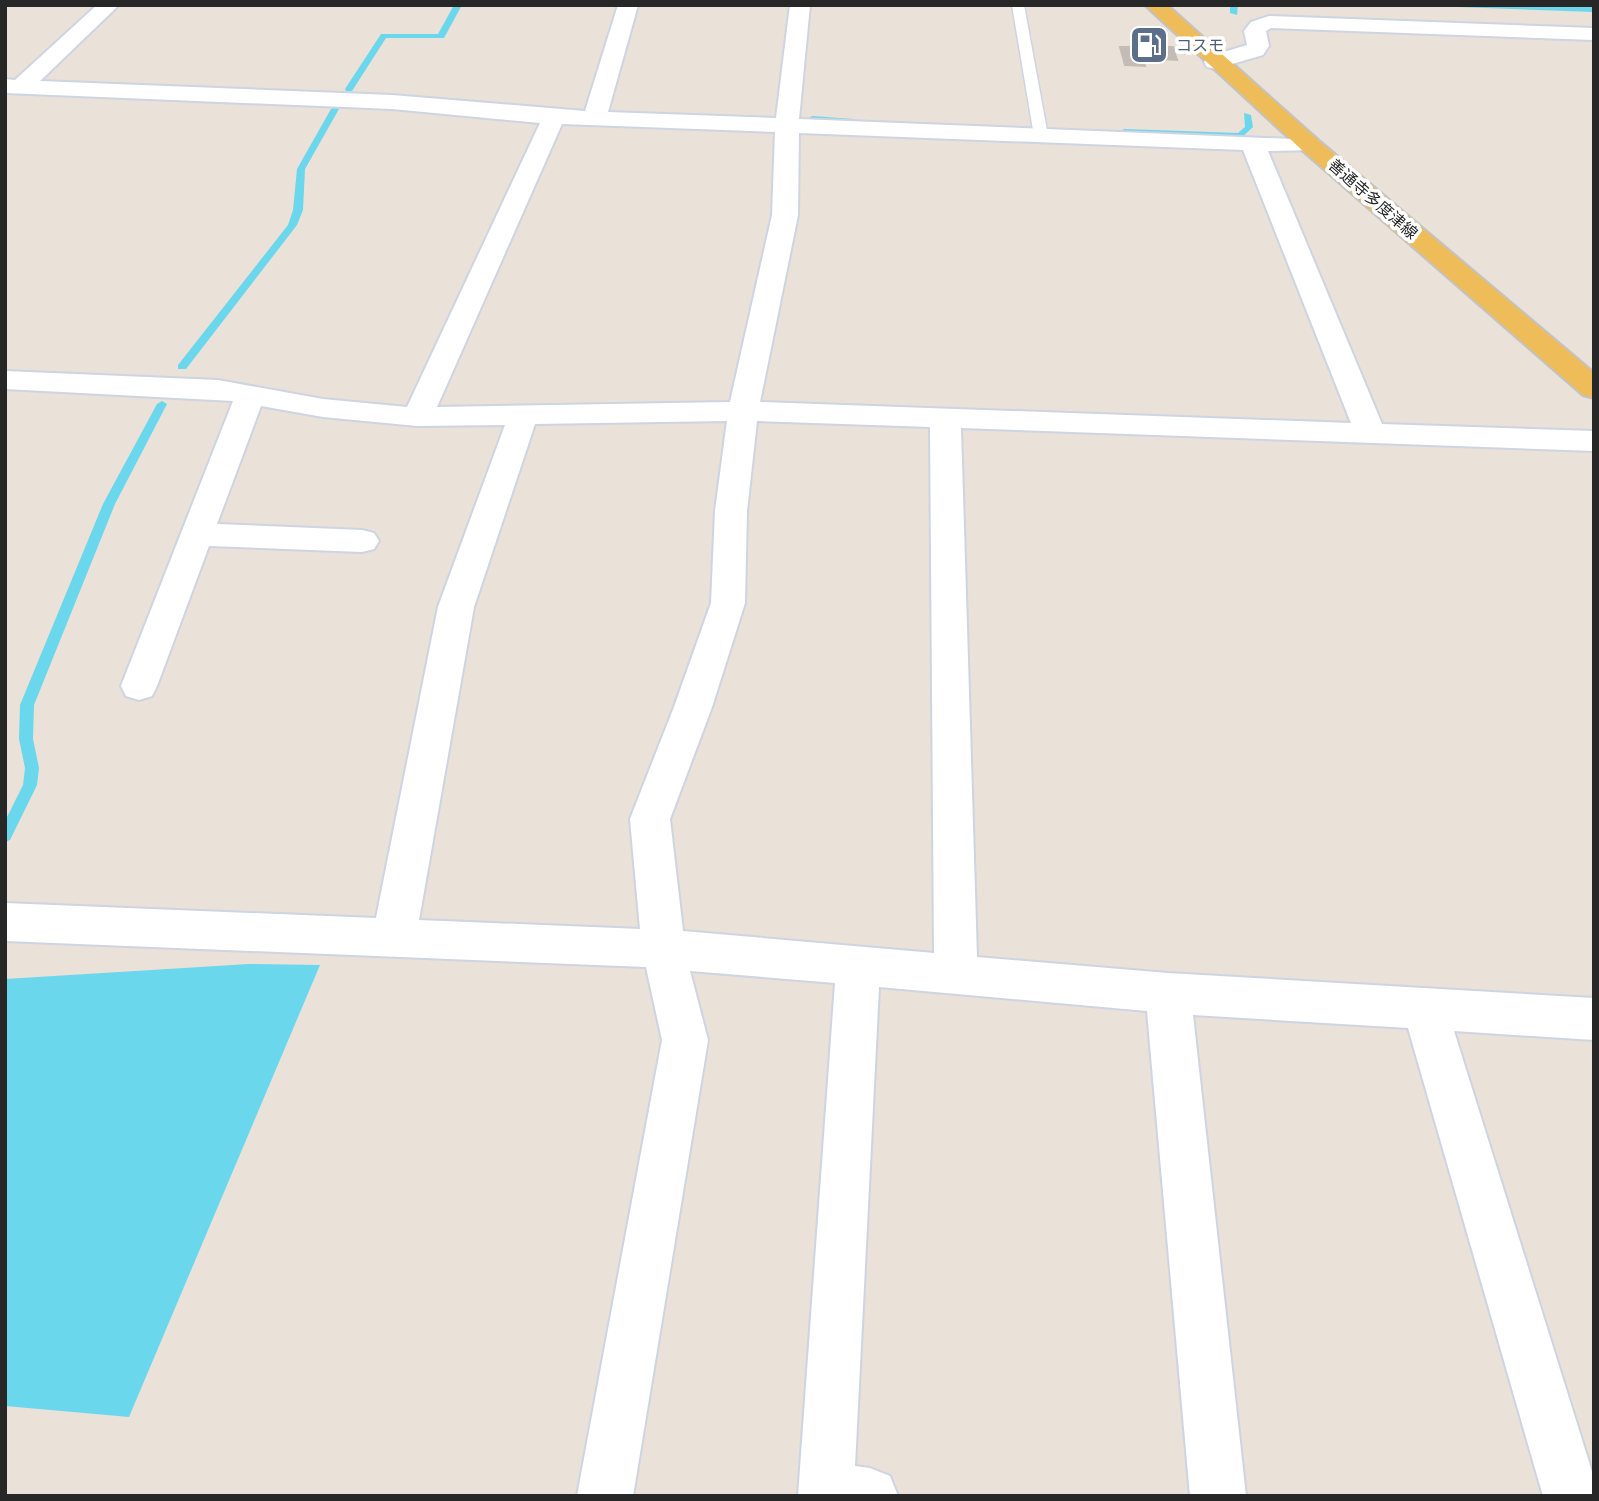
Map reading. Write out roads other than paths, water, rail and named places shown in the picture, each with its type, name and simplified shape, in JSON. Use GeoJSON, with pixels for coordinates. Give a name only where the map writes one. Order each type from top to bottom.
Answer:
{"type":"FeatureCollection","features":[{"type":"Feature","properties":{"kind":"main road","name":"善通寺多度津線"},"geometry":{"type":"LineString","coordinates":[[1155,5],[1215,62],[1594,389]]}},
{"type":"Feature","properties":{"kind":"street"},"geometry":{"type":"LineString","coordinates":[[13,86],[109,5]]}},
{"type":"Feature","properties":{"kind":"street"},"geometry":{"type":"LineString","coordinates":[[595,117],[628,5]]}},
{"type":"Feature","properties":{"kind":"street"},"geometry":{"type":"LineString","coordinates":[[605,1496],[685,1040],[663,950],[650,819],[693,707],[728,603],[731,511],[743,411],[785,215],[788,125],[800,5]]}},
{"type":"Feature","properties":{"kind":"street"},"geometry":{"type":"LineString","coordinates":[[1215,62],[1255,50],[1258,46],[1255,31],[1258,26],[1269,22],[1594,34]]}},
{"type":"Feature","properties":{"kind":"street"},"geometry":{"type":"LineString","coordinates":[[13,86],[392,102],[554,117],[1310,145]]}},
{"type":"Feature","properties":{"kind":"street"},"geometry":{"type":"LineString","coordinates":[[417,417],[554,117]]}},
{"type":"Feature","properties":{"kind":"street"},"geometry":{"type":"LineString","coordinates":[[1253,144],[1370,433]]}},
{"type":"Feature","properties":{"kind":"street"},"geometry":{"type":"LineString","coordinates":[[5,380],[218,389],[323,408],[417,417],[743,411],[1594,441]]}},
{"type":"Feature","properties":{"kind":"street"},"geometry":{"type":"LineString","coordinates":[[139,686],[250,395]]}},
{"type":"Feature","properties":{"kind":"street"},"geometry":{"type":"LineString","coordinates":[[394,938],[456,607],[523,416]]}},
{"type":"Feature","properties":{"kind":"street"},"geometry":{"type":"LineString","coordinates":[[945,418],[956,975]]}},
{"type":"Feature","properties":{"kind":"street"},"geometry":{"type":"LineString","coordinates":[[197,534],[362,541]]}},
{"type":"Feature","properties":{"kind":"street"},"geometry":{"type":"LineString","coordinates":[[5,922],[663,950],[1168,993],[1594,1019]]}},
{"type":"Feature","properties":{"kind":"street"},"geometry":{"type":"LineString","coordinates":[[858,966],[825,1492],[870,1496]]}},
{"type":"Feature","properties":{"kind":"street"},"geometry":{"type":"LineString","coordinates":[[1168,993],[1217,1496]]}},
{"type":"Feature","properties":{"kind":"street"},"geometry":{"type":"LineString","coordinates":[[1425,1009],[1571,1496]]}},
{"type":"Feature","properties":{"kind":"lane"},"geometry":{"type":"LineString","coordinates":[[1018,5],[1041,135]]}},
{"type":"Feature","properties":{"kind":"water"},"geometry":{"type":"Polygon","coordinates":[[[1402,5],[1594,5],[1594,12],[1402,5]]]}},
{"type":"Feature","properties":{"kind":"water"},"geometry":{"type":"Polygon","coordinates":[[[249,964],[320,965],[129,1417],[5,1406],[5,979],[249,964]]]}},
{"type":"Feature","properties":{"kind":"waterway"},"geometry":{"type":"LineString","coordinates":[[349,89],[384,36],[441,36],[458,5]]}},
{"type":"Feature","properties":{"kind":"waterway"},"geometry":{"type":"LineString","coordinates":[[1234,5],[1234,13]]}},
{"type":"Feature","properties":{"kind":"waterway"},"geometry":{"type":"LineString","coordinates":[[182,367],[292,225],[298,210],[301,169],[335,109]]}},
{"type":"Feature","properties":{"kind":"waterway"},"geometry":{"type":"LineString","coordinates":[[1124,132],[1240,136],[1249,127],[1247,115]]}},
{"type":"Feature","properties":{"kind":"waterway"},"geometry":{"type":"LineString","coordinates":[[812,119],[853,122]]}},
{"type":"Feature","properties":{"kind":"waterway"},"geometry":{"type":"LineString","coordinates":[[5,836],[30,785],[32,768],[26,739],[27,705],[109,504],[162,404]]}},
{"type":"Feature","properties":{"kind":"place","name":"コスモ"},"geometry":{"type":"Point","coordinates":[1149,45]}}]}
